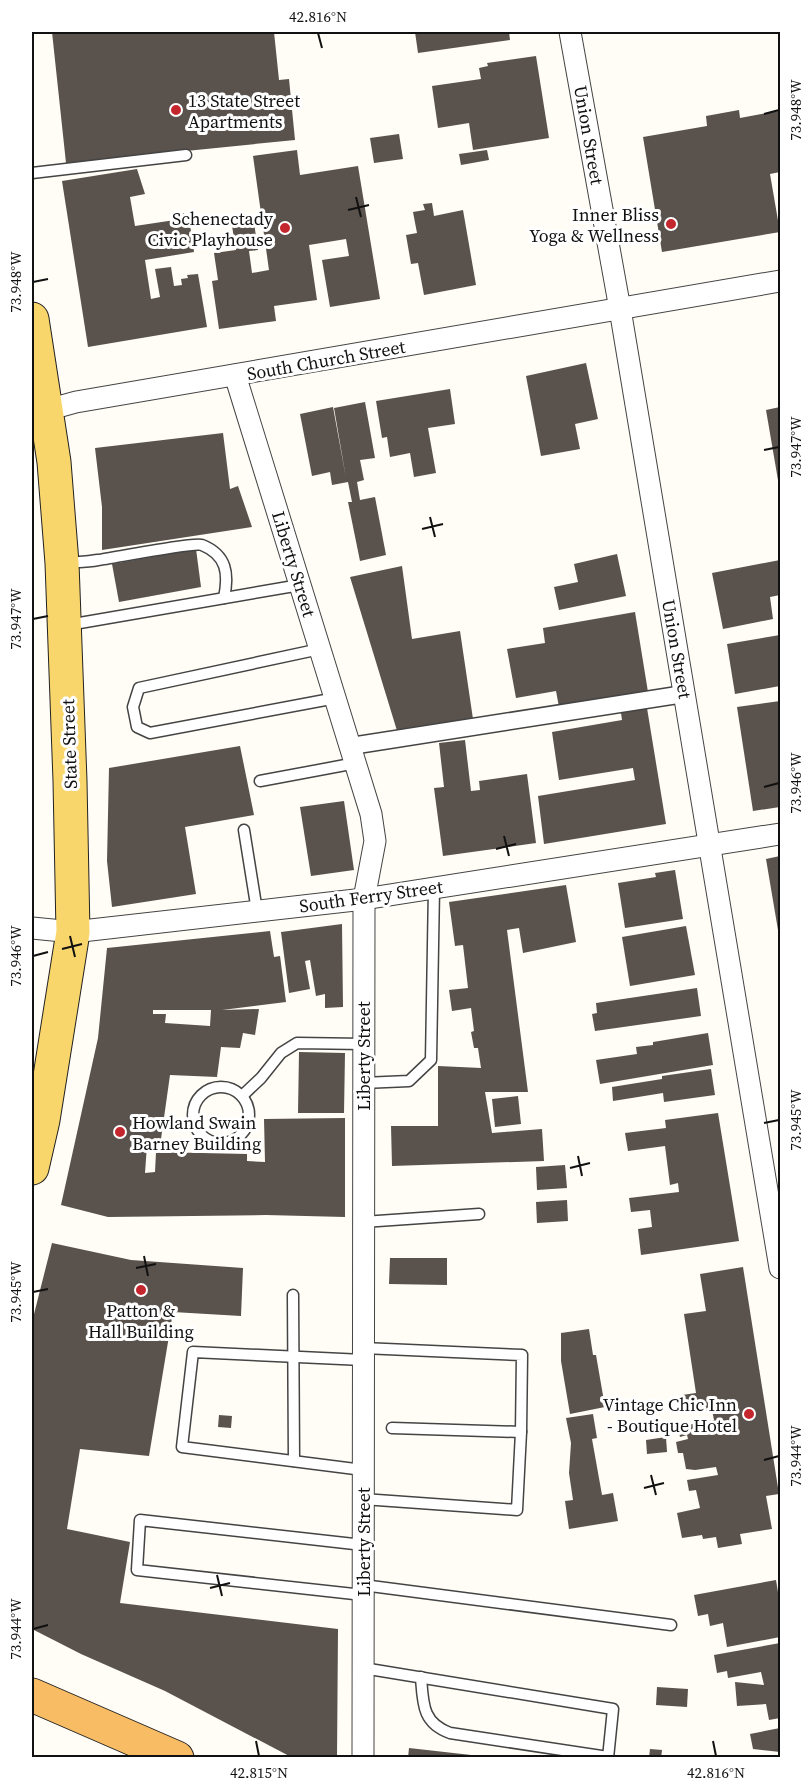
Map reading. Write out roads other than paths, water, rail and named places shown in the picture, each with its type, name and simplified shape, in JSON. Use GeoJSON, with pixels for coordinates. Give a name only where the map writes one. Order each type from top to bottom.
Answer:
{"type":"FeatureCollection","features":[{"type":"Feature","properties":{"kind":"highway"},"geometry":{"type":"LineString","coordinates":[[32,1695],[177,1758]]}},
{"type":"Feature","properties":{"kind":"main road","name":"State Street"},"geometry":{"type":"LineString","coordinates":[[32,319],[39,408],[54,462],[62,563],[73,932],[43,1120],[32,1168]]}},
{"type":"Feature","properties":{"kind":"street","name":"Union Street"},"geometry":{"type":"LineString","coordinates":[[570,32],[620,309],[780,1268]]}},
{"type":"Feature","properties":{"kind":"street","name":"South Church Street"},"geometry":{"type":"LineString","coordinates":[[39,408],[780,281]]}},
{"type":"Feature","properties":{"kind":"street","name":"Liberty Street"},"geometry":{"type":"LineString","coordinates":[[235,375],[371,814],[375,841],[364,899],[363,1758]]}},
{"type":"Feature","properties":{"kind":"street"},"geometry":{"type":"LineString","coordinates":[[353,755],[684,694]]}},
{"type":"Feature","properties":{"kind":"street","name":"South Ferry Street"},"geometry":{"type":"LineString","coordinates":[[32,928],[73,932],[364,899],[780,834]]}},
{"type":"Feature","properties":{"kind":"lane"},"geometry":{"type":"LineString","coordinates":[[32,174],[186,155]]}},
{"type":"Feature","properties":{"kind":"lane"},"geometry":{"type":"LineString","coordinates":[[62,563],[94,561],[200,544],[220,556],[226,567],[227,583],[224,598]]}},
{"type":"Feature","properties":{"kind":"lane"},"geometry":{"type":"LineString","coordinates":[[65,625],[300,585]]}},
{"type":"Feature","properties":{"kind":"lane"},"geometry":{"type":"LineString","coordinates":[[320,649],[139,688],[133,707],[137,727],[150,733],[336,698]]}},
{"type":"Feature","properties":{"kind":"lane"},"geometry":{"type":"LineString","coordinates":[[260,781],[353,755]]}},
{"type":"Feature","properties":{"kind":"lane"},"geometry":{"type":"LineString","coordinates":[[244,830],[257,911]]}},
{"type":"Feature","properties":{"kind":"lane"},"geometry":{"type":"LineString","coordinates":[[363,1083],[410,1081],[431,1060],[434,888]]}},
{"type":"Feature","properties":{"kind":"lane"},"geometry":{"type":"LineString","coordinates":[[242,1096],[280,1053],[297,1043],[364,1044]]}},
{"type":"Feature","properties":{"kind":"lane"},"geometry":{"type":"LineString","coordinates":[[226,1087],[242,1096],[249,1113],[244,1131],[237,1137],[219,1142],[210,1140],[196,1128],[193,1110],[202,1095],[209,1090],[226,1087]]}},
{"type":"Feature","properties":{"kind":"lane"},"geometry":{"type":"LineString","coordinates":[[363,1222],[479,1214]]}},
{"type":"Feature","properties":{"kind":"lane"},"geometry":{"type":"LineString","coordinates":[[293,1295],[294,1461]]}},
{"type":"Feature","properties":{"kind":"lane"},"geometry":{"type":"LineString","coordinates":[[363,1470],[182,1446],[193,1352],[292,1358],[363,1354],[522,1355],[517,1510],[363,1499]]}},
{"type":"Feature","properties":{"kind":"lane"},"geometry":{"type":"LineString","coordinates":[[392,1428],[521,1432]]}},
{"type":"Feature","properties":{"kind":"lane"},"geometry":{"type":"LineString","coordinates":[[363,1545],[140,1520],[137,1570],[363,1590],[671,1625]]}},
{"type":"Feature","properties":{"kind":"lane"},"geometry":{"type":"LineString","coordinates":[[363,1668],[421,1677],[613,1709],[608,1757],[441,1730],[432,1722],[424,1709],[421,1677]]}},
{"type":"Feature","properties":{"kind":"place","name":"13 State Street Apartments"},"geometry":{"type":"Point","coordinates":[176,110]}},
{"type":"Feature","properties":{"kind":"place","name":"Inner Bliss Yoga & Wellness"},"geometry":{"type":"Point","coordinates":[671,224]}},
{"type":"Feature","properties":{"kind":"place","name":"Schenectady Civic Playhouse"},"geometry":{"type":"Point","coordinates":[285,228]}},
{"type":"Feature","properties":{"kind":"place","name":"Howland Swain Barney Building"},"geometry":{"type":"Point","coordinates":[120,1132]}},
{"type":"Feature","properties":{"kind":"place","name":"Patton & Hall Building"},"geometry":{"type":"Point","coordinates":[141,1290]}},
{"type":"Feature","properties":{"kind":"place","name":"Vintage Chic Inn - Boutique Hotel"},"geometry":{"type":"Point","coordinates":[749,1414]}}]}
